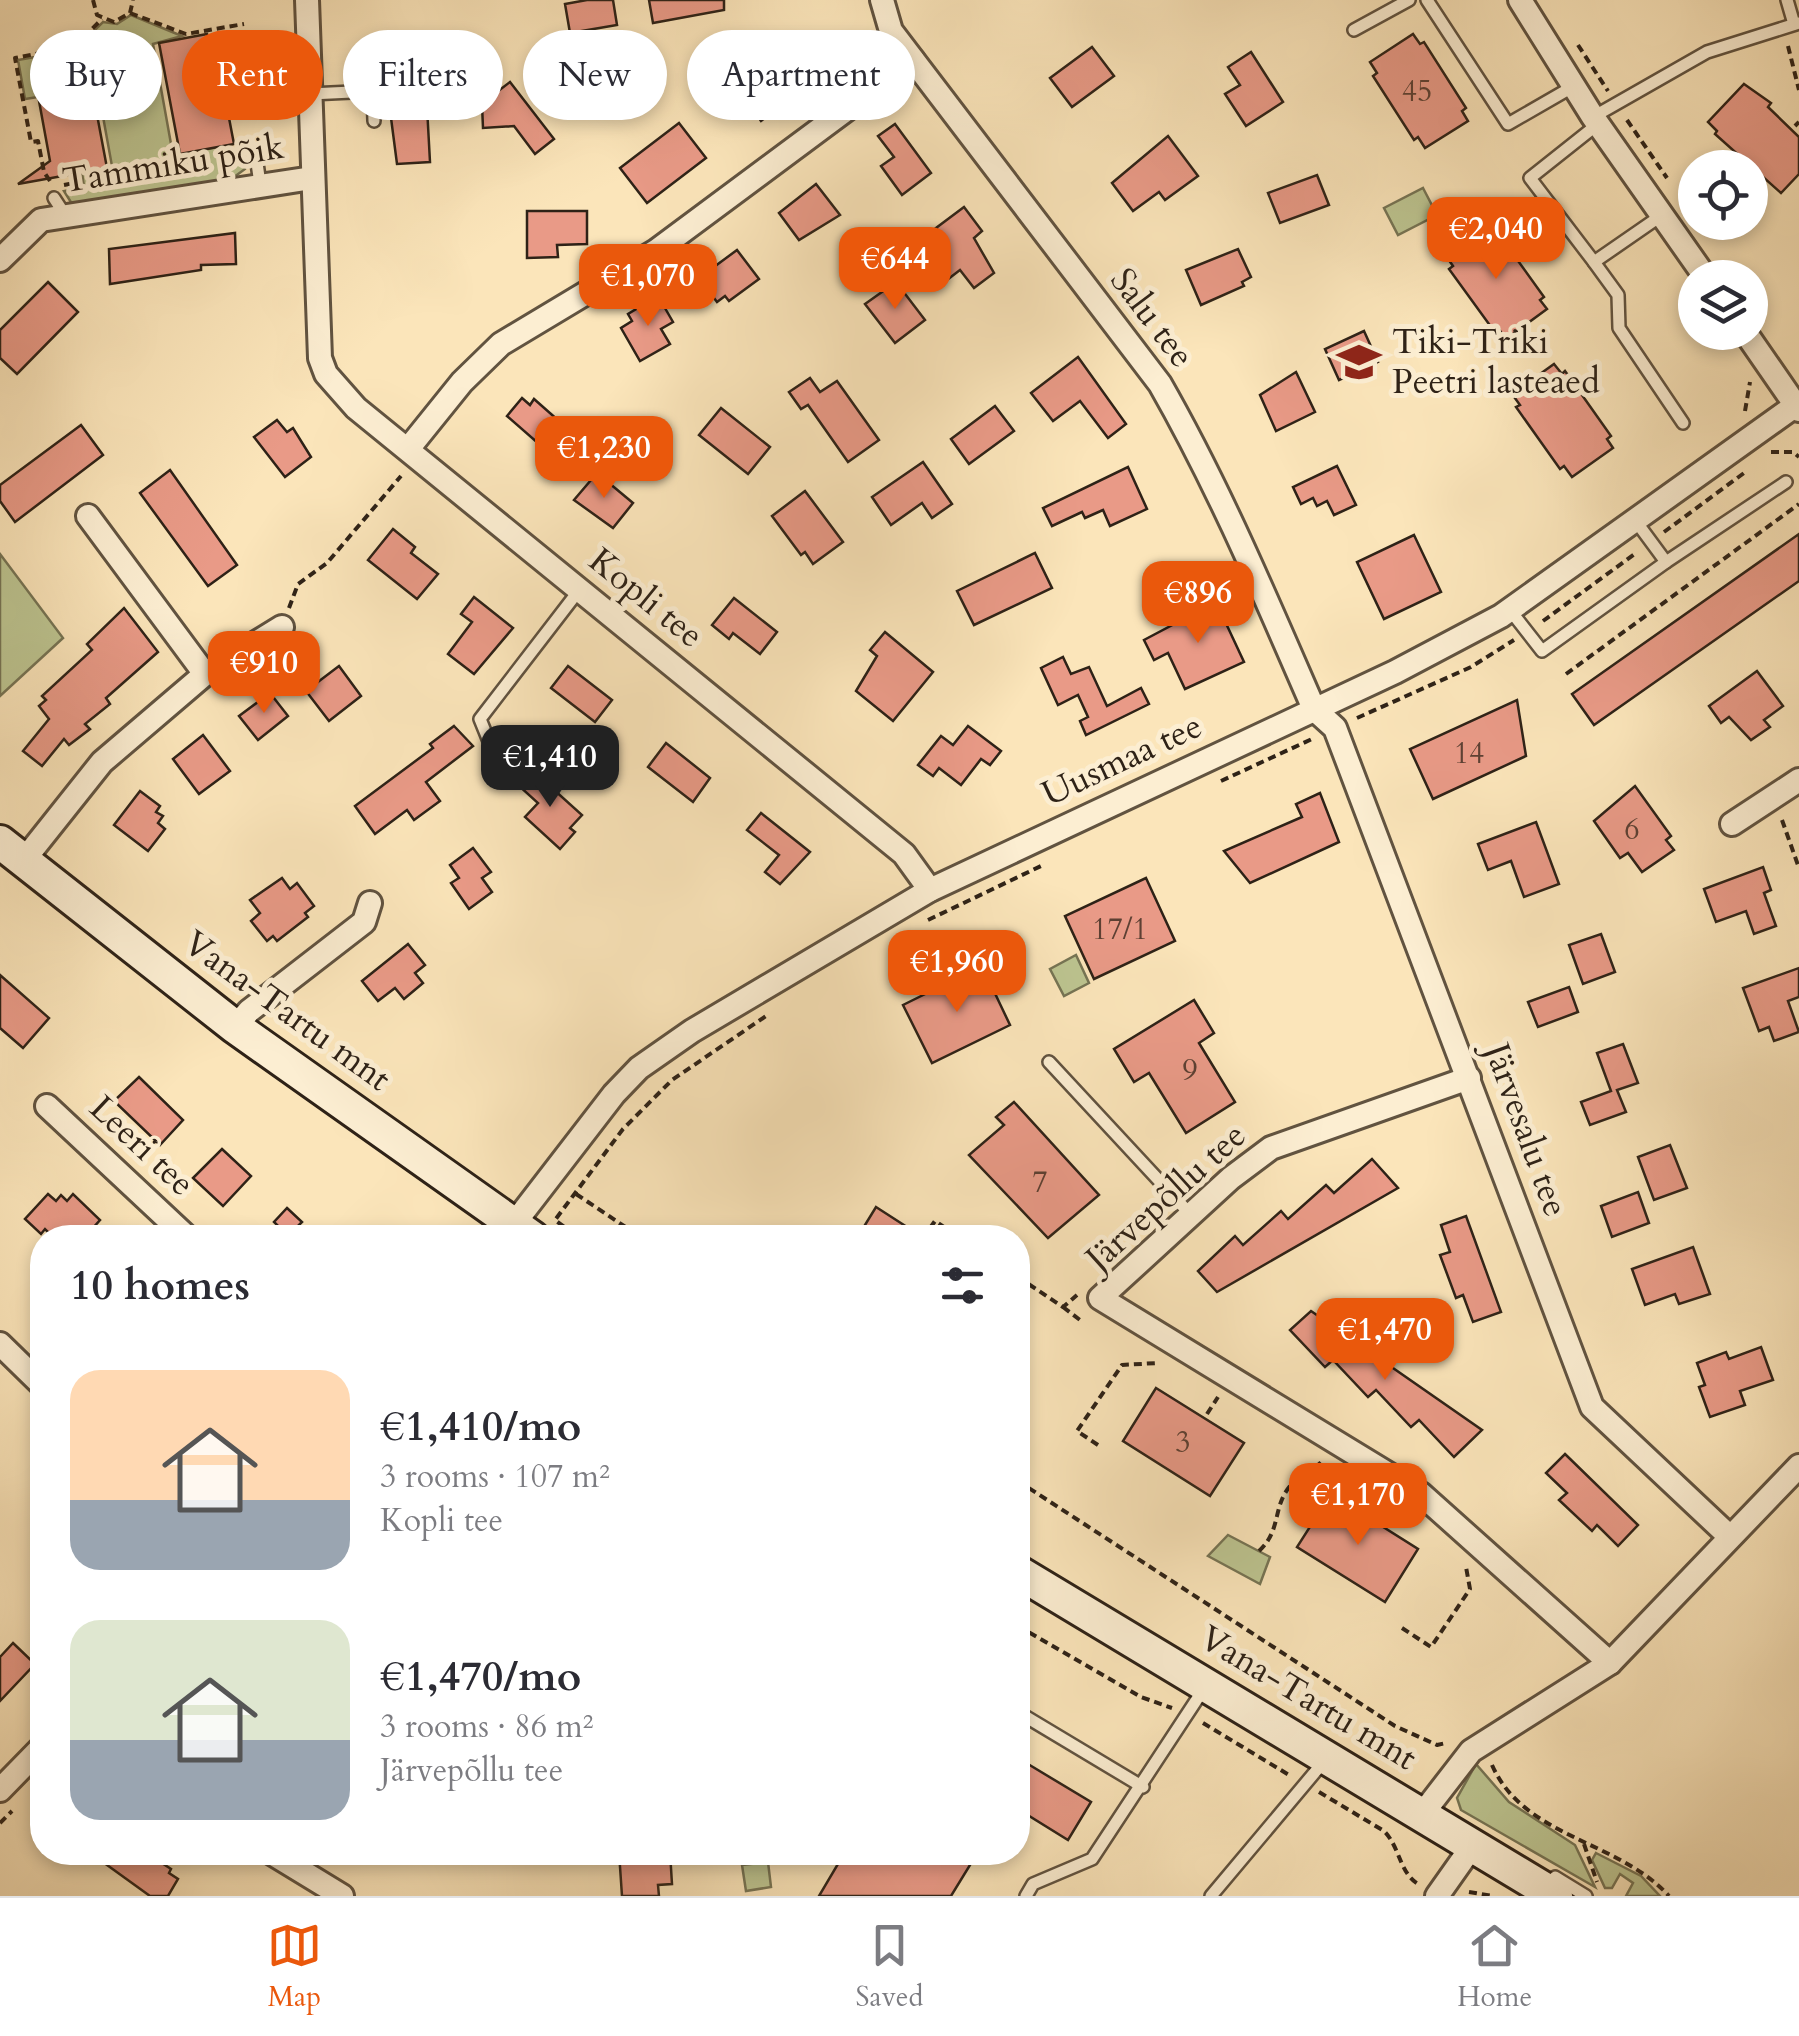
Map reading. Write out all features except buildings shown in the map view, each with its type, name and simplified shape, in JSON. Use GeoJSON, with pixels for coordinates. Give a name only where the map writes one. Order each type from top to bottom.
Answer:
{"type":"FeatureCollection","features":[{"type":"Feature","properties":{"kind":"street","name":"Kopli tee"},"geometry":{"type":"LineString","coordinates":[[307,0],[308,30]]}},
{"type":"Feature","properties":{"kind":"street","name":"Salu tee"},"geometry":{"type":"LineString","coordinates":[[882,0],[891,30]]}},
{"type":"Feature","properties":{"kind":"street"},"geometry":{"type":"LineString","coordinates":[[1520,0],[1596,121],[1693,260]]}},
{"type":"Feature","properties":{"kind":"street","name":"Salu tee"},"geometry":{"type":"LineString","coordinates":[[915,63],[1160,384],[1242,540],[1314,710]]}},
{"type":"Feature","properties":{"kind":"street","name":"Kopli tee"},"geometry":{"type":"LineString","coordinates":[[311,120],[320,358],[326,374],[356,408],[904,854],[930,890]]}},
{"type":"Feature","properties":{"kind":"street"},"geometry":{"type":"LineString","coordinates":[[408,449],[462,382],[501,344],[656,250],[832,120]]}},
{"type":"Feature","properties":{"kind":"street","name":"Tammiku põik"},"geometry":{"type":"LineString","coordinates":[[0,260],[42,220],[65,210],[258,173],[312,178]]}},
{"type":"Feature","properties":{"kind":"street"},"geometry":{"type":"LineString","coordinates":[[1758,350],[1798,406]]}},
{"type":"Feature","properties":{"kind":"street","name":"Uusmaa tee"},"geometry":{"type":"LineString","coordinates":[[522,1225],[588,1125],[639,1068],[707,1022],[930,890],[1314,710],[1510,610],[1635,520],[1744,456],[1798,406]]}},
{"type":"Feature","properties":{"kind":"street"},"geometry":{"type":"LineString","coordinates":[[88,516],[205,674]]}},
{"type":"Feature","properties":{"kind":"street"},"geometry":{"type":"LineString","coordinates":[[12,851],[102,762],[205,674],[282,627]]}},
{"type":"Feature","properties":{"kind":"street","name":"Järvesalu tee"},"geometry":{"type":"LineString","coordinates":[[1314,710],[1335,728],[1592,1407],[1729,1536]]}},
{"type":"Feature","properties":{"kind":"street"},"geometry":{"type":"LineString","coordinates":[[1732,824],[1799,780]]}},
{"type":"Feature","properties":{"kind":"street","name":"Vana-Tartu mnt"},"geometry":{"type":"LineString","coordinates":[[12,851],[235,1027],[506,1225]]}},
{"type":"Feature","properties":{"kind":"street"},"geometry":{"type":"LineString","coordinates":[[235,1027],[248,1011],[364,922],[370,902]]}},
{"type":"Feature","properties":{"kind":"street","name":"Järvepõllu tee"},"geometry":{"type":"LineString","coordinates":[[1470,1078],[1272,1148],[1191,1214],[1100,1298],[1421,1494],[1610,1663]]}},
{"type":"Feature","properties":{"kind":"street","name":"Leeri tee"},"geometry":{"type":"LineString","coordinates":[[47,1106],[174,1225]]}},
{"type":"Feature","properties":{"kind":"street"},"geometry":{"type":"LineString","coordinates":[[0,1344],[30,1373]]}},
{"type":"Feature","properties":{"kind":"street"},"geometry":{"type":"LineString","coordinates":[[1423,1813],[1471,1751],[1610,1663],[1799,1466]]}},
{"type":"Feature","properties":{"kind":"street","name":"Vana-Tartu mnt"},"geometry":{"type":"LineString","coordinates":[[1030,1579],[1556,1896]]}},
{"type":"Feature","properties":{"kind":"street"},"geometry":{"type":"LineString","coordinates":[[5,1774],[30,1756]]}},
{"type":"Feature","properties":{"kind":"street"},"geometry":{"type":"LineString","coordinates":[[1431,1893],[1473,1844]]}},
{"type":"Feature","properties":{"kind":"street"},"geometry":{"type":"LineString","coordinates":[[291,1865],[342,1896]]}},
{"type":"Feature","properties":{"kind":"lane"},"geometry":{"type":"LineString","coordinates":[[1354,30],[1410,0]]}},
{"type":"Feature","properties":{"kind":"lane"},"geometry":{"type":"LineString","coordinates":[[1427,0],[1508,124],[1574,86]]}},
{"type":"Feature","properties":{"kind":"lane"},"geometry":{"type":"LineString","coordinates":[[1683,423],[1619,328],[1618,295],[1530,178],[1596,121],[1708,52],[1793,24],[1788,0]]}},
{"type":"Feature","properties":{"kind":"lane"},"geometry":{"type":"LineString","coordinates":[[323,93],[373,91],[374,121]]}},
{"type":"Feature","properties":{"kind":"lane"},"geometry":{"type":"LineString","coordinates":[[1594,262],[1662,215]]}},
{"type":"Feature","properties":{"kind":"lane"},"geometry":{"type":"LineString","coordinates":[[1510,610],[1542,651],[1786,482]]}},
{"type":"Feature","properties":{"kind":"lane"},"geometry":{"type":"LineString","coordinates":[[1635,520],[1666,562]]}},
{"type":"Feature","properties":{"kind":"lane"},"geometry":{"type":"LineString","coordinates":[[494,751],[480,720],[580,590]]}},
{"type":"Feature","properties":{"kind":"lane"},"geometry":{"type":"LineString","coordinates":[[1049,1062],[1191,1214]]}},
{"type":"Feature","properties":{"kind":"lane"},"geometry":{"type":"LineString","coordinates":[[1026,1896],[1034,1884],[1092,1859],[1208,1684]]}},
{"type":"Feature","properties":{"kind":"lane"},"geometry":{"type":"LineString","coordinates":[[1030,1719],[1143,1787]]}},
{"type":"Feature","properties":{"kind":"lane"},"geometry":{"type":"LineString","coordinates":[[1211,1896],[1328,1756]]}},
{"type":"Feature","properties":{"kind":"lane"},"geometry":{"type":"LineString","coordinates":[[1473,1844],[1550,1874],[1586,1896]]}},
{"type":"Feature","properties":{"kind":"path"},"geometry":{"type":"LineString","coordinates":[[93,0],[102,19]]}},
{"type":"Feature","properties":{"kind":"path"},"geometry":{"type":"LineString","coordinates":[[102,19],[120,21],[130,13],[134,0]]}},
{"type":"Feature","properties":{"kind":"path"},"geometry":{"type":"LineString","coordinates":[[130,13],[186,34],[244,24]]}},
{"type":"Feature","properties":{"kind":"path"},"geometry":{"type":"LineString","coordinates":[[65,210],[44,172],[38,141],[31,142],[15,58],[75,46],[102,19]]}},
{"type":"Feature","properties":{"kind":"path"},"geometry":{"type":"LineString","coordinates":[[1793,24],[1799,90]]}},
{"type":"Feature","properties":{"kind":"path"},"geometry":{"type":"LineString","coordinates":[[1209,787],[1471,667],[1526,633],[1741,477],[1744,456],[1730,433],[1748,402],[1750,378],[1742,364],[1748,350]]}},
{"type":"Feature","properties":{"kind":"path"},"geometry":{"type":"LineString","coordinates":[[282,627],[298,584],[327,563],[408,469],[408,449]]}},
{"type":"Feature","properties":{"kind":"path"},"geometry":{"type":"LineString","coordinates":[[1744,456],[1793,452],[1799,457]]}},
{"type":"Feature","properties":{"kind":"path"},"geometry":{"type":"LineString","coordinates":[[1566,674],[1799,504]]}},
{"type":"Feature","properties":{"kind":"path"},"geometry":{"type":"LineString","coordinates":[[1773,797],[1799,868]]}},
{"type":"Feature","properties":{"kind":"path"},"geometry":{"type":"LineString","coordinates":[[913,927],[1056,859]]}},
{"type":"Feature","properties":{"kind":"path"},"geometry":{"type":"LineString","coordinates":[[561,1225],[555,1220],[624,1129],[672,1080],[781,1007]]}},
{"type":"Feature","properties":{"kind":"path"},"geometry":{"type":"LineString","coordinates":[[576,1194],[622,1225]]}},
{"type":"Feature","properties":{"kind":"path"},"geometry":{"type":"LineString","coordinates":[[1030,1284],[1080,1320]]}},
{"type":"Feature","properties":{"kind":"path"},"geometry":{"type":"LineString","coordinates":[[1063,1307],[1085,1289]]}},
{"type":"Feature","properties":{"kind":"path"},"geometry":{"type":"LineString","coordinates":[[1098,1445],[1077,1431],[1122,1366],[1173,1362]]}},
{"type":"Feature","properties":{"kind":"path"},"geometry":{"type":"LineString","coordinates":[[1206,1414],[1221,1393]]}},
{"type":"Feature","properties":{"kind":"path"},"geometry":{"type":"LineString","coordinates":[[1259,1552],[1275,1535],[1278,1511],[1289,1487],[1327,1455]]}},
{"type":"Feature","properties":{"kind":"path"},"geometry":{"type":"LineString","coordinates":[[1030,1489],[1395,1726],[1437,1744],[1458,1741],[1492,1766],[1502,1789],[1516,1803],[1583,1843],[1636,1866],[1668,1896]]}},
{"type":"Feature","properties":{"kind":"path"},"geometry":{"type":"LineString","coordinates":[[1402,1628],[1431,1647],[1470,1589],[1462,1552]]}},
{"type":"Feature","properties":{"kind":"path"},"geometry":{"type":"LineString","coordinates":[[1030,1633],[1141,1697],[1179,1711]]}},
{"type":"Feature","properties":{"kind":"path"},"geometry":{"type":"LineString","coordinates":[[1201,1722],[1294,1778]]}},
{"type":"Feature","properties":{"kind":"path"},"geometry":{"type":"LineString","coordinates":[[1316,1790],[1384,1831],[1393,1840],[1410,1879],[1431,1893]]}},
{"type":"Feature","properties":{"kind":"path"},"geometry":{"type":"LineString","coordinates":[[1583,1843],[1602,1889]]}},
{"type":"Feature","properties":{"kind":"path"},"geometry":{"type":"LineString","coordinates":[[1463,1896],[1477,1890],[1493,1896]]}},
{"type":"Feature","properties":{"kind":"green space"},"geometry":{"type":"Polygon","coordinates":[[[131,15],[182,36],[162,42],[162,30],[95,30],[103,22],[117,24],[131,15]]]}},
{"type":"Feature","properties":{"kind":"green space"},"geometry":{"type":"Polygon","coordinates":[[[30,58],[30,98],[25,99],[18,60],[30,58]]]}},
{"type":"Feature","properties":{"kind":"green space"},"geometry":{"type":"Polygon","coordinates":[[[162,94],[173,155],[228,145],[229,151],[243,149],[245,169],[230,180],[72,204],[64,191],[84,187],[82,173],[112,166],[104,120],[162,120],[162,94]]]}},
{"type":"Feature","properties":{"kind":"green space"},"geometry":{"type":"Polygon","coordinates":[[[1423,188],[1437,215],[1398,235],[1384,208],[1423,188]]]}},
{"type":"Feature","properties":{"kind":"green space"},"geometry":{"type":"Polygon","coordinates":[[[0,554],[63,638],[0,696],[0,554]]]}},
{"type":"Feature","properties":{"kind":"green space"},"geometry":{"type":"Polygon","coordinates":[[[1076,955],[1089,983],[1064,996],[1050,969],[1076,955]]]}},
{"type":"Feature","properties":{"kind":"green space"},"geometry":{"type":"Polygon","coordinates":[[[1228,1535],[1270,1557],[1260,1584],[1208,1556],[1228,1535]]]}},
{"type":"Feature","properties":{"kind":"green space"},"geometry":{"type":"Polygon","coordinates":[[[1476,1764],[1509,1802],[1575,1845],[1595,1887],[1461,1810],[1457,1798],[1476,1764]]]}},
{"type":"Feature","properties":{"kind":"green space"},"geometry":{"type":"Polygon","coordinates":[[[1596,1853],[1641,1876],[1660,1896],[1626,1896],[1633,1883],[1620,1874],[1612,1888],[1605,1888],[1592,1860],[1596,1853]]]}},
{"type":"Feature","properties":{"kind":"green space"},"geometry":{"type":"Polygon","coordinates":[[[742,1865],[768,1865],[771,1887],[746,1891],[742,1865]]]}},
{"type":"Feature","properties":{"kind":"place","name":"Tiki-Triki Peetri lasteaed"},"geometry":{"type":"Point","coordinates":[1359,362]}}]}
